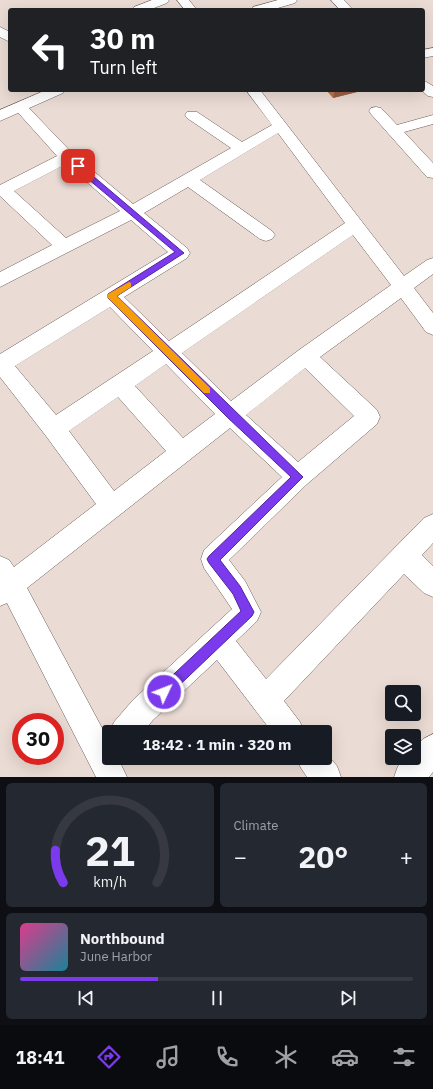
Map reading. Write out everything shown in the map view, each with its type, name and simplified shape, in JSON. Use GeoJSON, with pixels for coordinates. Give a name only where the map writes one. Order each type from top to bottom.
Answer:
{"type":"FeatureCollection","features":[{"type":"Feature","properties":{"kind":"street"},"geometry":{"type":"LineString","coordinates":[[143,8],[163,0]]}},
{"type":"Feature","properties":{"kind":"street"},"geometry":{"type":"LineString","coordinates":[[183,0],[189,8]]}},
{"type":"Feature","properties":{"kind":"street"},"geometry":{"type":"LineString","coordinates":[[264,8],[290,0]]}},
{"type":"Feature","properties":{"kind":"street"},"geometry":{"type":"LineString","coordinates":[[337,0],[345,8]]}},
{"type":"Feature","properties":{"kind":"street"},"geometry":{"type":"LineString","coordinates":[[425,86],[433,93]]}},
{"type":"Feature","properties":{"kind":"street"},"geometry":{"type":"LineString","coordinates":[[0,116],[54,92]]}},
{"type":"Feature","properties":{"kind":"street"},"geometry":{"type":"LineString","coordinates":[[254,92],[433,327]]}},
{"type":"Feature","properties":{"kind":"street"},"geometry":{"type":"LineString","coordinates":[[20,107],[67,157],[181,253],[1,363],[54,429],[111,506]]}},
{"type":"Feature","properties":{"kind":"street"},"geometry":{"type":"LineString","coordinates":[[376,111],[433,173]]}},
{"type":"Feature","properties":{"kind":"street"},"geometry":{"type":"LineString","coordinates":[[192,115],[241,148]]}},
{"type":"Feature","properties":{"kind":"street"},"geometry":{"type":"LineString","coordinates":[[394,130],[433,119]]}},
{"type":"Feature","properties":{"kind":"street"},"geometry":{"type":"LineString","coordinates":[[0,280],[132,212],[280,126]]}},
{"type":"Feature","properties":{"kind":"street"},"geometry":{"type":"LineString","coordinates":[[65,247],[3,190],[67,157]]}},
{"type":"Feature","properties":{"kind":"street"},"geometry":{"type":"LineString","coordinates":[[188,179],[266,235]]}},
{"type":"Feature","properties":{"kind":"street"},"geometry":{"type":"LineString","coordinates":[[54,429],[356,225]]}},
{"type":"Feature","properties":{"kind":"street"},"geometry":{"type":"LineString","coordinates":[[102,752],[4,582],[111,506],[306,356],[433,265]]}},
{"type":"Feature","properties":{"kind":"street"},"geometry":{"type":"LineString","coordinates":[[111,296],[230,414],[298,477]]}},
{"type":"Feature","properties":{"kind":"street"},"geometry":{"type":"LineString","coordinates":[[130,725],[143,710],[219,641],[248,612],[236,590],[213,559],[298,477],[369,417],[306,356]]}},
{"type":"Feature","properties":{"kind":"street"},"geometry":{"type":"LineString","coordinates":[[120,384],[182,452]]}},
{"type":"Feature","properties":{"kind":"street"},"geometry":{"type":"LineString","coordinates":[[265,700],[433,526]]}},
{"type":"Feature","properties":{"kind":"street"},"geometry":{"type":"LineString","coordinates":[[404,556],[433,584]]}},
{"type":"Feature","properties":{"kind":"street"},"geometry":{"type":"LineString","coordinates":[[219,641],[285,725]]}},
{"type":"Feature","properties":{"kind":"street"},"geometry":{"type":"LineString","coordinates":[[317,765],[326,777]]}},
{"type":"Feature","properties":{"kind":"slow traffic"},"geometry":{"type":"LineString","coordinates":[[129,285],[111,296],[207,390]]}},
{"type":"Feature","properties":{"kind":"route"},"geometry":{"type":"LineString","coordinates":[[78,166],[181,253],[111,296],[230,414],[298,477],[213,559],[236,590],[248,612],[164,692]]}}]}
